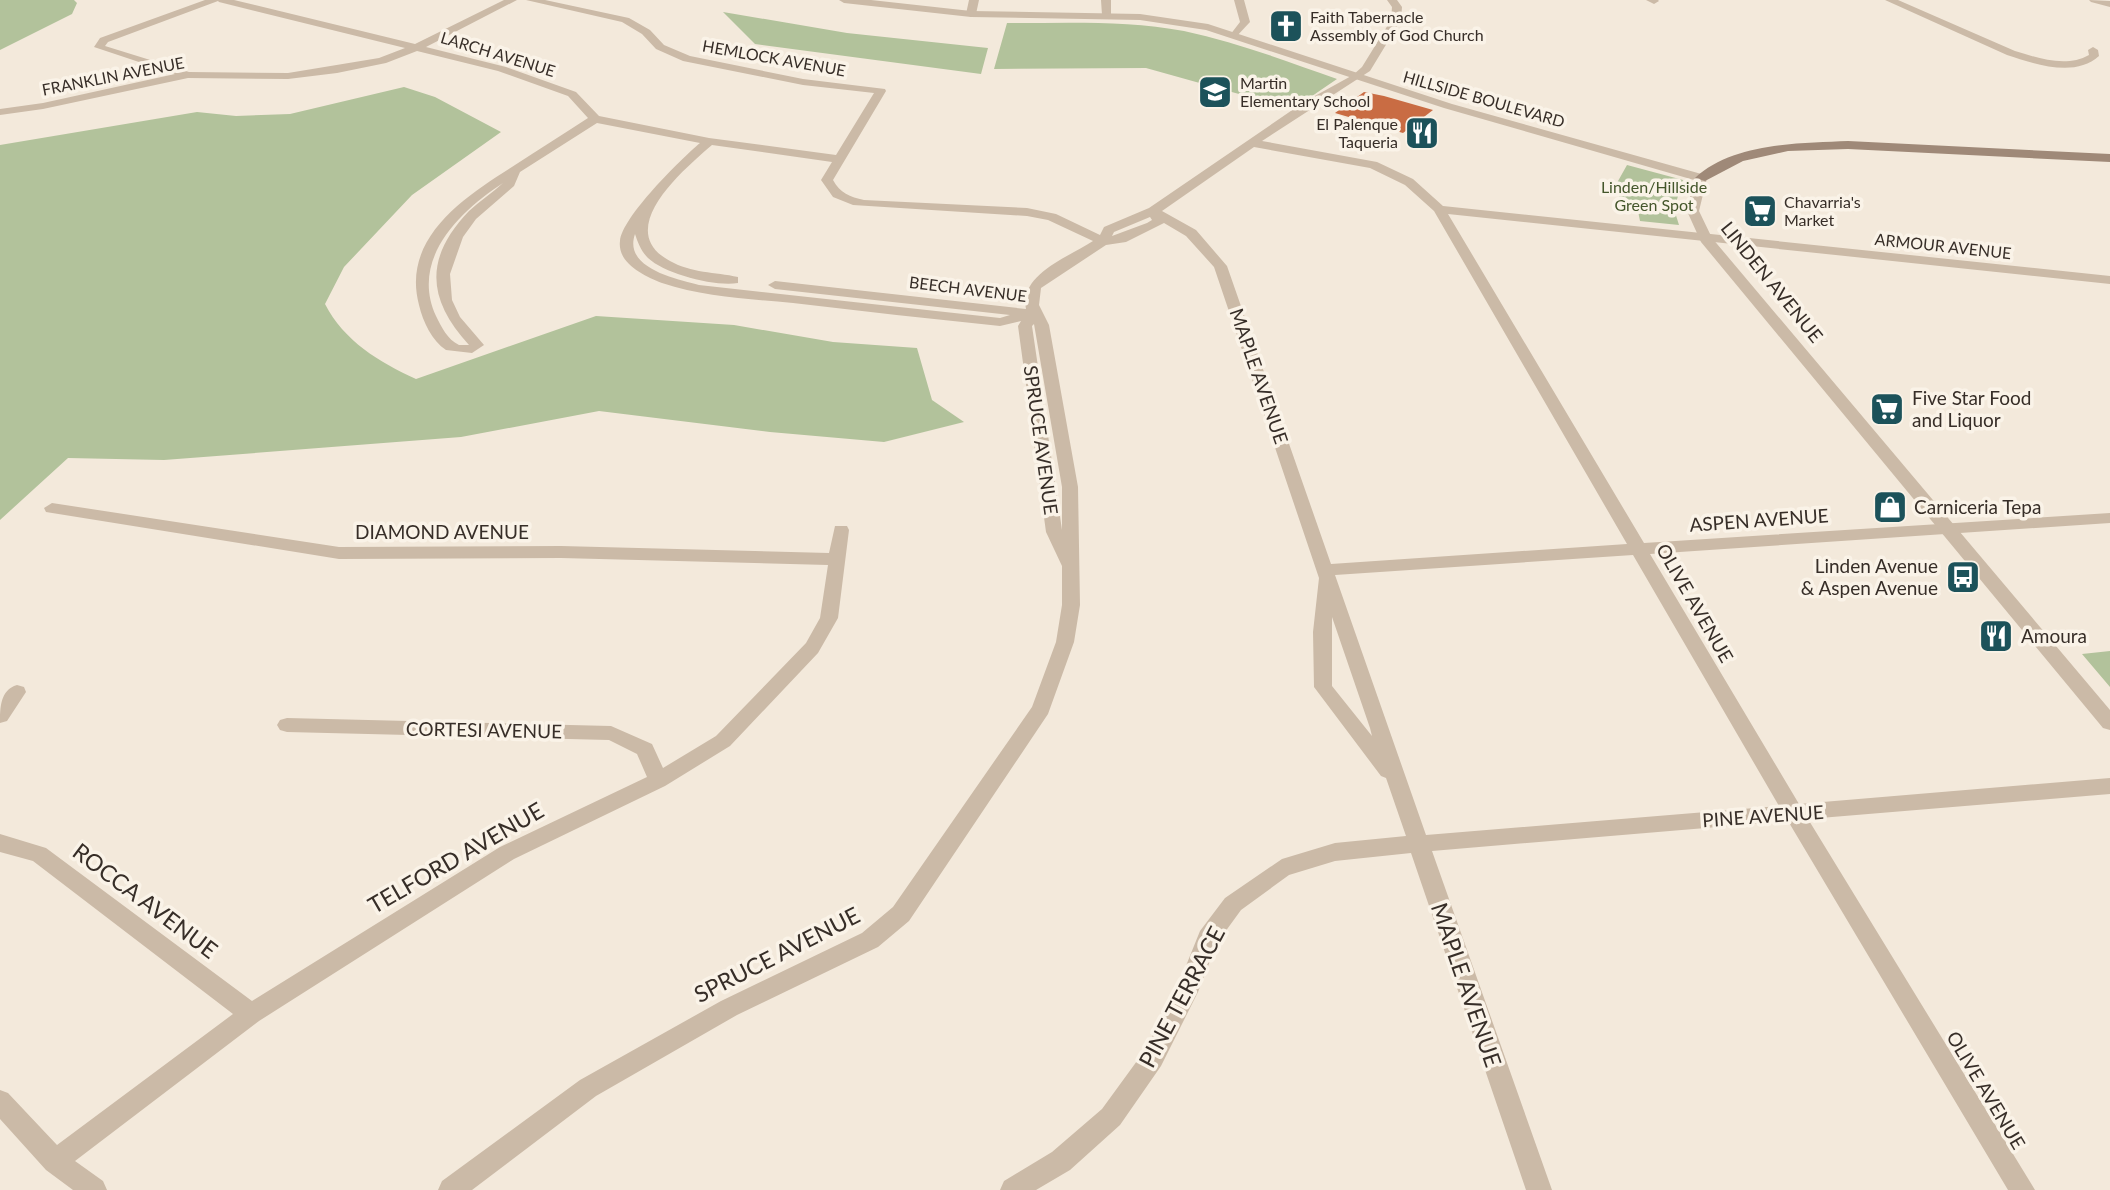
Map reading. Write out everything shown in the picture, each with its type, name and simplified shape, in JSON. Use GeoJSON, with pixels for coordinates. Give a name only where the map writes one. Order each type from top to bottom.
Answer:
{"type":"FeatureCollection","features":[{"type":"Feature","properties":{"kind":"main road"},"geometry":{"type":"LineString","coordinates":[[1701,178],[1739,158],[1788,147],[1848,145],[2110,158]]}},
{"type":"Feature","properties":{"kind":"street"},"geometry":{"type":"LineString","coordinates":[[188,75],[99,47],[104,40],[214,0]]}},
{"type":"Feature","properties":{"kind":"street","name":"LARCH AVENUE"},"geometry":{"type":"LineString","coordinates":[[222,0],[502,69],[572,94],[595,119]]}},
{"type":"Feature","properties":{"kind":"street","name":"FRANKLIN AVENUE"},"geometry":{"type":"LineString","coordinates":[[0,112],[43,106],[188,75],[288,76],[337,71],[382,61],[418,47],[512,0]]}},
{"type":"Feature","properties":{"kind":"street","name":"HEMLOCK AVENUE"},"geometry":{"type":"LineString","coordinates":[[531,0],[625,20],[646,32],[660,47],[687,59],[803,82],[881,90],[827,180],[833,194],[864,204],[1027,212],[1052,217],[1103,241]]}},
{"type":"Feature","properties":{"kind":"street","name":"HILLSIDE BOULEVARD"},"geometry":{"type":"LineString","coordinates":[[844,0],[971,14],[1107,15],[1177,21],[1235,34],[1357,77],[1701,178]]}},
{"type":"Feature","properties":{"kind":"street"},"geometry":{"type":"LineString","coordinates":[[971,14],[974,0]]}},
{"type":"Feature","properties":{"kind":"street"},"geometry":{"type":"LineString","coordinates":[[1106,0],[1107,15]]}},
{"type":"Feature","properties":{"kind":"street"},"geometry":{"type":"LineString","coordinates":[[1235,34],[1245,22],[1239,0]]}},
{"type":"Feature","properties":{"kind":"street"},"geometry":{"type":"LineString","coordinates":[[1357,77],[1366,69],[1396,20],[1397,7],[1392,0]]}},
{"type":"Feature","properties":{"kind":"street"},"geometry":{"type":"LineString","coordinates":[[1890,0],[2028,58],[2076,63],[2094,56],[2092,50]]}},
{"type":"Feature","properties":{"kind":"street"},"geometry":{"type":"LineString","coordinates":[[2094,0],[2110,4]]}},
{"type":"Feature","properties":{"kind":"street","name":"SPRUCE AVENUE"},"geometry":{"type":"LineString","coordinates":[[451,1190],[588,1088],[729,1008],[870,940],[901,914],[1041,709],[1065,642],[1071,605],[1070,487],[1042,325],[1033,314],[1030,293],[1037,282],[1103,241],[1121,239],[1152,226],[1159,221],[1153,211],[1308,104],[1357,77]]}},
{"type":"Feature","properties":{"kind":"street"},"geometry":{"type":"LineString","coordinates":[[515,173],[513,180],[471,217],[452,244],[445,264],[445,300],[455,319],[477,345],[472,349],[453,349],[444,343],[423,305],[421,275],[436,235],[470,199],[501,178],[515,173],[595,119],[709,141],[839,159]]}},
{"type":"Feature","properties":{"kind":"street","name":"BEECH AVENUE"},"geometry":{"type":"LineString","coordinates":[[709,141],[674,173],[638,214],[626,233],[626,248],[639,267],[664,280],[699,289],[1000,322],[1033,314]]}},
{"type":"Feature","properties":{"kind":"street","name":"OLIVE AVENUE"},"geometry":{"type":"LineString","coordinates":[[1254,143],[1373,165],[1409,182],[1439,209],[1794,814],[2022,1190]]}},
{"type":"Feature","properties":{"kind":"street","name":"LINDEN AVENUE"},"geometry":{"type":"LineString","coordinates":[[1701,178],[1693,211],[1706,239],[2110,723]]}},
{"type":"Feature","properties":{"kind":"street","name":"ARMOUR AVENUE"},"geometry":{"type":"LineString","coordinates":[[1439,209],[2110,280]]}},
{"type":"Feature","properties":{"kind":"street","name":"MAPLE AVENUE"},"geometry":{"type":"LineString","coordinates":[[1153,211],[1191,233],[1220,266],[1326,570],[1416,844],[1539,1190]]}},
{"type":"Feature","properties":{"kind":"street"},"geometry":{"type":"LineString","coordinates":[[423,305],[445,300]]}},
{"type":"Feature","properties":{"kind":"street","name":"SPRUCE AVENUE"},"geometry":{"type":"LineString","coordinates":[[1033,314],[1025,326],[1046,488],[1054,532],[1070,565]]}},
{"type":"Feature","properties":{"kind":"street","name":"DIAMOND AVENUE"},"geometry":{"type":"LineString","coordinates":[[52,508],[338,553],[561,552],[836,559]]}},
{"type":"Feature","properties":{"kind":"street","name":"ASPEN AVENUE"},"geometry":{"type":"LineString","coordinates":[[1326,570],[2110,518]]}},
{"type":"Feature","properties":{"kind":"street","name":"TELFORD AVENUE"},"geometry":{"type":"LineString","coordinates":[[55,1161],[251,1014],[507,853],[658,780],[723,741],[811,648],[829,618],[841,530]]}},
{"type":"Feature","properties":{"kind":"street","name":"MAPLE AVENUE"},"geometry":{"type":"LineString","coordinates":[[1326,570],[1322,632],[1323,687],[1395,780]]}},
{"type":"Feature","properties":{"kind":"street"},"geometry":{"type":"LineString","coordinates":[[0,716],[17,692]]}},
{"type":"Feature","properties":{"kind":"street","name":"CORTESI AVENUE"},"geometry":{"type":"LineString","coordinates":[[286,725],[611,733],[645,749],[658,780]]}},
{"type":"Feature","properties":{"kind":"street","name":"PINE AVENUE"},"geometry":{"type":"LineString","coordinates":[[1416,844],[2110,786]]}},
{"type":"Feature","properties":{"kind":"street","name":"ROCCA AVENUE"},"geometry":{"type":"LineString","coordinates":[[0,843],[39,854],[251,1014]]}},
{"type":"Feature","properties":{"kind":"street","name":"PINE TERRACE"},"geometry":{"type":"LineString","coordinates":[[1013,1190],[1061,1161],[1111,1117],[1153,1058],[1187,992],[1208,938],[1233,904],[1282,869],[1335,852],[1416,844]]}},
{"type":"Feature","properties":{"kind":"street"},"geometry":{"type":"LineString","coordinates":[[0,1101],[55,1161],[94,1190]]}},
{"type":"Feature","properties":{"kind":"green space"},"geometry":{"type":"Polygon","coordinates":[[[0,0],[74,0],[77,3],[72,14],[0,50],[0,0]]]}},
{"type":"Feature","properties":{"kind":"green space"},"geometry":{"type":"Polygon","coordinates":[[[723,12],[847,33],[988,48],[981,74],[755,44],[723,12]]]}},
{"type":"Feature","properties":{"kind":"green space"},"geometry":{"type":"Polygon","coordinates":[[[1007,23],[1162,27],[1242,46],[1337,79],[1293,109],[1146,68],[994,69],[1007,23]]]}},
{"type":"Feature","properties":{"kind":"green space"},"geometry":{"type":"Polygon","coordinates":[[[404,87],[435,97],[501,132],[412,195],[344,267],[325,304],[352,340],[389,365],[416,379],[596,316],[734,325],[833,342],[917,348],[932,400],[964,422],[884,442],[770,432],[599,411],[461,437],[164,460],[68,458],[0,520],[0,145],[197,112],[236,116],[290,114],[404,87]]]}},
{"type":"Feature","properties":{"kind":"green space","name":"Linden/Hillside Green Spot"},"geometry":{"type":"Polygon","coordinates":[[[1627,165],[1683,180],[1674,209],[1679,225],[1640,221],[1638,211],[1631,209],[1613,190],[1627,165]]]}},
{"type":"Feature","properties":{"kind":"green space"},"geometry":{"type":"Polygon","coordinates":[[[2110,651],[2110,687],[2082,654],[2110,651]]]}},
{"type":"Feature","properties":{"kind":"building"},"geometry":{"type":"Polygon","coordinates":[[[1364,92],[1433,110],[1403,133],[1335,113],[1364,92]]]}},
{"type":"Feature","properties":{"kind":"place","name":"Faith Tabernacle Assembly of God Church"},"geometry":{"type":"Point","coordinates":[1286,26]}},
{"type":"Feature","properties":{"kind":"place","name":"Martin Elementary School"},"geometry":{"type":"Point","coordinates":[1215,92]}},
{"type":"Feature","properties":{"kind":"place","name":"El Palenque Taqueria"},"geometry":{"type":"Point","coordinates":[1422,133]}},
{"type":"Feature","properties":{"kind":"place","name":"Chavarria's Market"},"geometry":{"type":"Point","coordinates":[1760,211]}},
{"type":"Feature","properties":{"kind":"place","name":"Five Star Food and Liquor"},"geometry":{"type":"Point","coordinates":[1887,409]}},
{"type":"Feature","properties":{"kind":"place","name":"Carniceria Tepa"},"geometry":{"type":"Point","coordinates":[1890,507]}},
{"type":"Feature","properties":{"kind":"place","name":"Linden Avenue & Aspen Avenue"},"geometry":{"type":"Point","coordinates":[1963,577]}},
{"type":"Feature","properties":{"kind":"place","name":"Amoura"},"geometry":{"type":"Point","coordinates":[1996,636]}}]}
